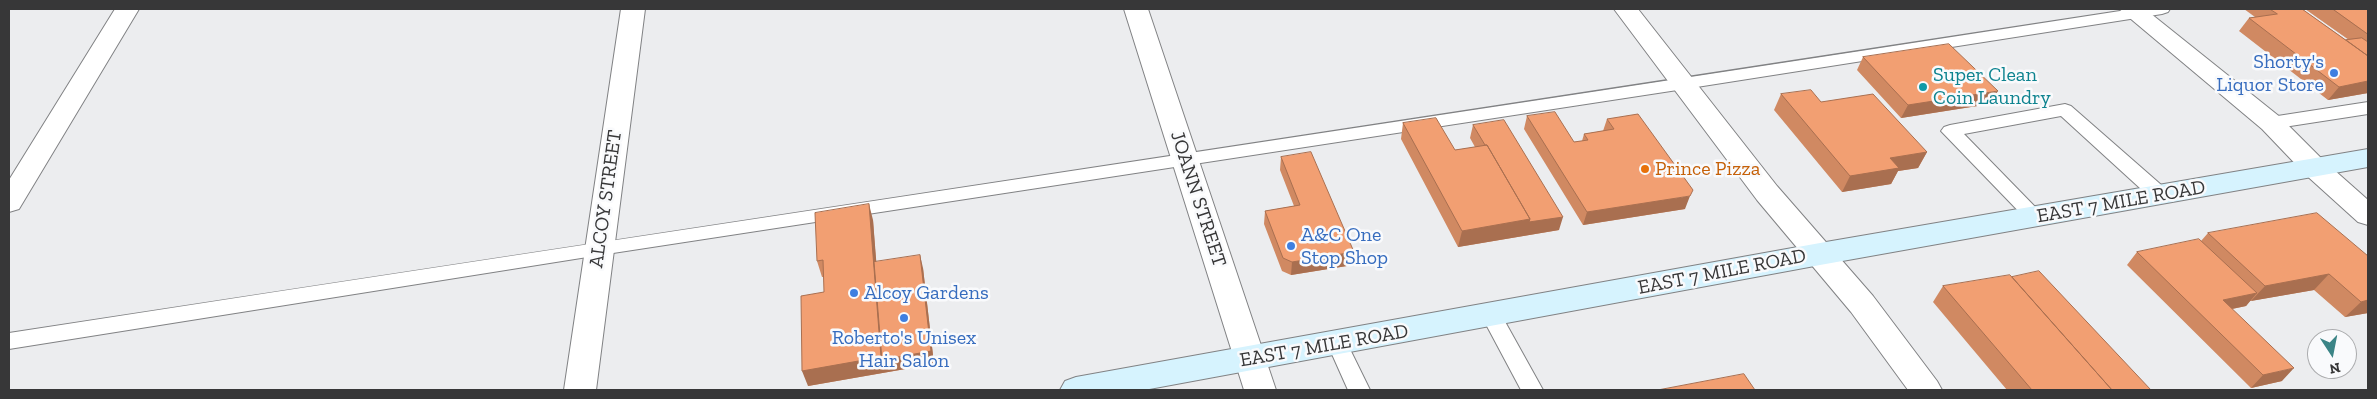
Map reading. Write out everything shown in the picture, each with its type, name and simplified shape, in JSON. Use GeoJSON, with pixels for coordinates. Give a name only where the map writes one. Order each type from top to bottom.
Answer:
{"type":"FeatureCollection","features":[{"type":"Feature","properties":{"kind":"street"},"geometry":{"type":"LineString","coordinates":[[9,202],[127,9]]}},
{"type":"Feature","properties":{"kind":"street","name":"ALCOY STREET"},"geometry":{"type":"LineString","coordinates":[[580,390],[633,9]]}},
{"type":"Feature","properties":{"kind":"street","name":"JOANN STREET"},"geometry":{"type":"LineString","coordinates":[[1136,9],[1260,390]]}},
{"type":"Feature","properties":{"kind":"street"},"geometry":{"type":"LineString","coordinates":[[1626,9],[1767,192],[1862,304],[1926,390]]}},
{"type":"Feature","properties":{"kind":"street"},"geometry":{"type":"LineString","coordinates":[[2133,11],[2272,123],[2316,168],[2368,215]]}},
{"type":"Feature","properties":{"kind":"street","name":"EAST 7 MILE ROAD"},"geometry":{"type":"LineString","coordinates":[[1076,390],[1251,360],[1820,254],[2368,158]]}},
{"type":"Feature","properties":{"kind":"lane"},"geometry":{"type":"LineString","coordinates":[[9,341],[600,248],[1684,84],[2133,11],[2162,9]]}},
{"type":"Feature","properties":{"kind":"lane"},"geometry":{"type":"LineString","coordinates":[[2272,123],[2368,108]]}},
{"type":"Feature","properties":{"kind":"lane"},"geometry":{"type":"LineString","coordinates":[[2035,216],[1950,131],[2065,110],[2160,195]]}},
{"type":"Feature","properties":{"kind":"lane"},"geometry":{"type":"LineString","coordinates":[[1491,315],[1532,390]]}},
{"type":"Feature","properties":{"kind":"lane"},"geometry":{"type":"LineString","coordinates":[[1337,344],[1359,390]]}},
{"type":"Feature","properties":{"kind":"building"},"geometry":{"type":"Polygon","coordinates":[[[2270,9],[2302,9],[2368,56],[2368,81],[2339,87],[2249,18],[2277,14],[2270,9]]]}},
{"type":"Feature","properties":{"kind":"building"},"geometry":{"type":"Polygon","coordinates":[[[2333,9],[2368,9],[2368,34],[2333,9]]]}},
{"type":"Feature","properties":{"kind":"building"},"geometry":{"type":"Polygon","coordinates":[[[2362,38],[2368,42],[2368,56],[2346,40],[2362,38]]]}},
{"type":"Feature","properties":{"kind":"building","name":"Super Clean Coin Laundry"},"geometry":{"type":"Polygon","coordinates":[[[1949,44],[1998,91],[1908,105],[1863,57],[1949,44]]]}},
{"type":"Feature","properties":{"kind":"building"},"geometry":{"type":"Polygon","coordinates":[[[1811,90],[1821,102],[1873,94],[1927,152],[1890,158],[1899,168],[1850,176],[1781,94],[1811,90]]]}},
{"type":"Feature","properties":{"kind":"building"},"geometry":{"type":"Polygon","coordinates":[[[1555,112],[1574,142],[1588,140],[1584,134],[1614,129],[1607,119],[1638,114],[1693,190],[1690,196],[1587,212],[1527,116],[1555,112]]]}},
{"type":"Feature","properties":{"kind":"building"},"geometry":{"type":"Polygon","coordinates":[[[1436,118],[1455,150],[1487,145],[1530,219],[1462,231],[1403,123],[1436,118]]]}},
{"type":"Feature","properties":{"kind":"building"},"geometry":{"type":"Polygon","coordinates":[[[1504,120],[1563,217],[1529,222],[1530,219],[1487,145],[1485,145],[1473,125],[1504,120]]]}},
{"type":"Feature","properties":{"kind":"building"},"geometry":{"type":"Polygon","coordinates":[[[1311,152],[1354,252],[1292,262],[1283,258],[1265,211],[1300,205],[1281,157],[1311,152]]]}},
{"type":"Feature","properties":{"kind":"building","name":"Alcoy Gardens"},"geometry":{"type":"Polygon","coordinates":[[[869,204],[881,357],[802,371],[801,296],[824,292],[823,260],[817,261],[815,213],[869,204]]]}},
{"type":"Feature","properties":{"kind":"building"},"geometry":{"type":"Polygon","coordinates":[[[2317,213],[2368,256],[2368,300],[2361,302],[2329,274],[2265,286],[2208,233],[2317,213]]]}},
{"type":"Feature","properties":{"kind":"building"},"geometry":{"type":"Polygon","coordinates":[[[2199,239],[2257,293],[2223,300],[2294,368],[2263,375],[2137,252],[2199,239]]]}},
{"type":"Feature","properties":{"kind":"building"},"geometry":{"type":"Polygon","coordinates":[[[920,255],[931,351],[882,360],[874,262],[920,255]]]}},
{"type":"Feature","properties":{"kind":"building"},"geometry":{"type":"Polygon","coordinates":[[[2039,271],[2151,390],[2112,390],[2012,277],[2039,271]]]}},
{"type":"Feature","properties":{"kind":"building"},"geometry":{"type":"Polygon","coordinates":[[[2010,275],[2112,390],[2032,390],[1943,286],[2010,275]]]}},
{"type":"Feature","properties":{"kind":"building"},"geometry":{"type":"Polygon","coordinates":[[[1744,374],[1755,390],[1658,390],[1744,374]]]}},
{"type":"Feature","properties":{"kind":"place","name":"Shorty's Liquor Store"},"geometry":{"type":"Point","coordinates":[2334,73]}},
{"type":"Feature","properties":{"kind":"place","name":"Super Clean Coin Laundry"},"geometry":{"type":"Point","coordinates":[1923,87]}},
{"type":"Feature","properties":{"kind":"place","name":"Prince Pizza"},"geometry":{"type":"Point","coordinates":[1645,169]}},
{"type":"Feature","properties":{"kind":"place","name":"A&C One Stop Shop"},"geometry":{"type":"Point","coordinates":[1291,246]}},
{"type":"Feature","properties":{"kind":"place","name":"Alcoy Gardens"},"geometry":{"type":"Point","coordinates":[854,293]}},
{"type":"Feature","properties":{"kind":"place","name":"Roberto's Unisex Hair Salon"},"geometry":{"type":"Point","coordinates":[904,318]}}]}
